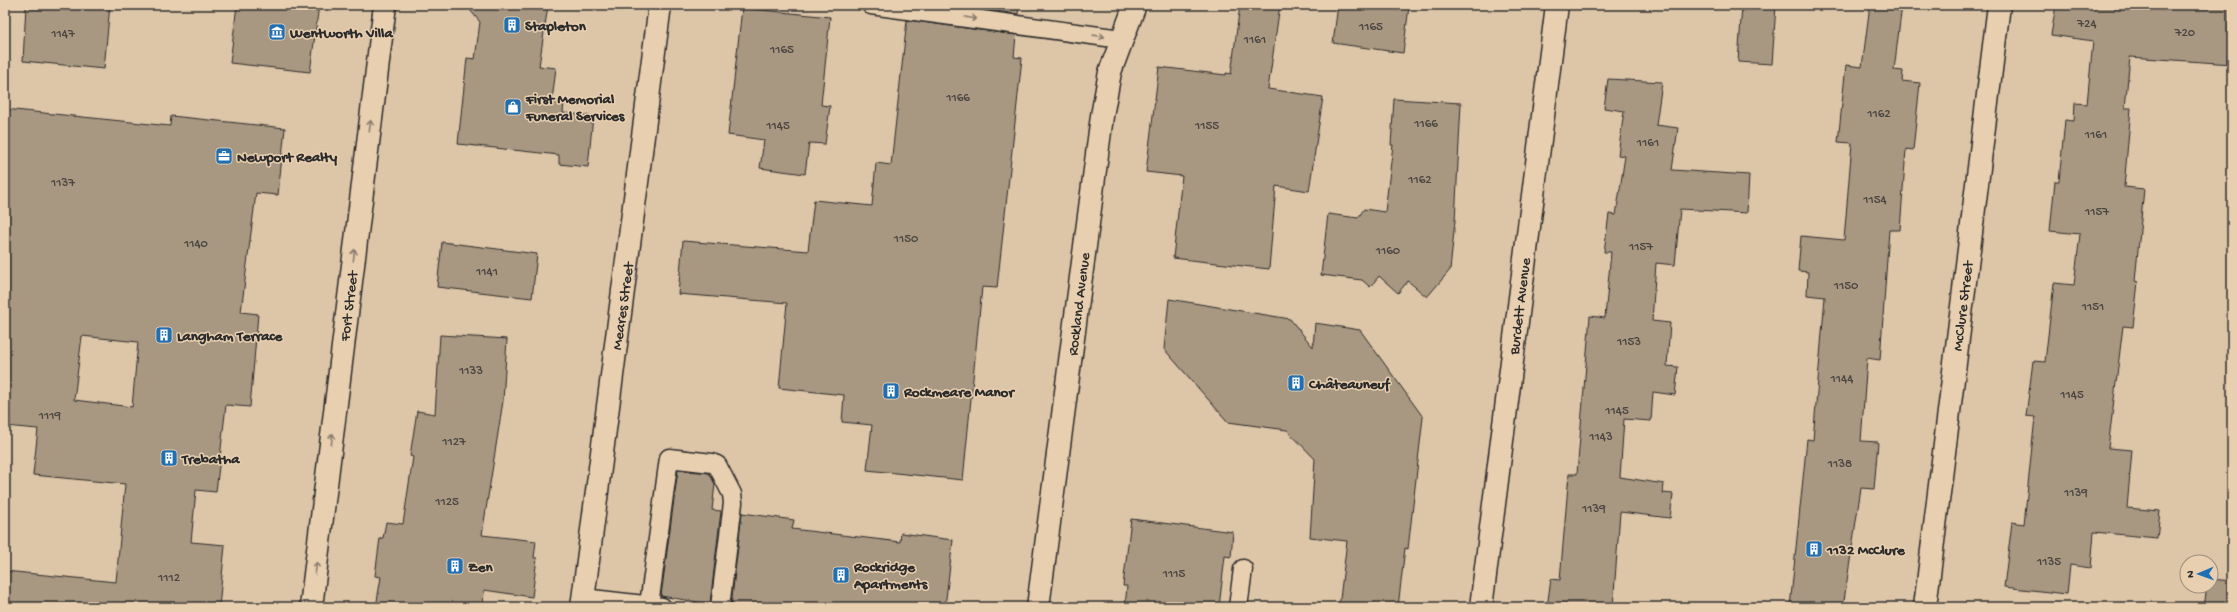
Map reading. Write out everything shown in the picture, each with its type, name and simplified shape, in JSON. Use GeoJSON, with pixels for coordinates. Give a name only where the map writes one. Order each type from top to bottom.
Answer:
{"type":"FeatureCollection","features":[{"type":"Feature","properties":{"kind":"street","name":"Fort Street"},"geometry":{"type":"LineString","coordinates":[[311,607],[385,5]]}},
{"type":"Feature","properties":{"kind":"street","name":"Meares Street"},"geometry":{"type":"LineString","coordinates":[[583,602],[660,5]]}},
{"type":"Feature","properties":{"kind":"street","name":"Rockland Avenue"},"geometry":{"type":"LineString","coordinates":[[1038,607],[1102,116],[1110,72],[1134,5]]}},
{"type":"Feature","properties":{"kind":"street","name":"Burdett Avenue"},"geometry":{"type":"LineString","coordinates":[[1481,607],[1557,5]]}},
{"type":"Feature","properties":{"kind":"street","name":"McClure Street"},"geometry":{"type":"LineString","coordinates":[[1926,607],[1999,5]]}},
{"type":"Feature","properties":{"kind":"lane"},"geometry":{"type":"LineString","coordinates":[[871,5],[1121,39]]}},
{"type":"Feature","properties":{"kind":"lane"},"geometry":{"type":"LineString","coordinates":[[583,602],[656,606],[669,458],[712,463],[717,465],[732,494],[734,511],[720,607]]}},
{"type":"Feature","properties":{"kind":"lane"},"geometry":{"type":"LineString","coordinates":[[1238,607],[1243,569]]}},
{"type":"Feature","properties":{"kind":"building"},"geometry":{"type":"Polygon","coordinates":[[[26,5],[110,5],[104,69],[23,61],[26,5]]]}},
{"type":"Feature","properties":{"kind":"building","name":"Wentworth Villa"},"geometry":{"type":"Polygon","coordinates":[[[237,5],[319,5],[310,72],[230,63],[237,5]]]}},
{"type":"Feature","properties":{"kind":"building","name":"First Memorial Funeral Services"},"geometry":{"type":"Polygon","coordinates":[[[466,5],[548,5],[539,66],[556,68],[552,101],[564,102],[563,113],[593,116],[588,167],[559,164],[559,155],[458,144],[467,58],[475,59],[480,22],[466,5]]]}},
{"type":"Feature","properties":{"kind":"building"},"geometry":{"type":"Polygon","coordinates":[[[949,5],[1019,5],[1018,14],[949,5]]]}},
{"type":"Feature","properties":{"kind":"building"},"geometry":{"type":"Polygon","coordinates":[[[1240,5],[1280,5],[1268,89],[1323,97],[1309,191],[1276,186],[1269,269],[1173,258],[1182,176],[1146,172],[1159,67],[1226,75],[1226,73],[1231,74],[1240,5]]]}},
{"type":"Feature","properties":{"kind":"building"},"geometry":{"type":"Polygon","coordinates":[[[1338,5],[1390,5],[1409,7],[1403,53],[1333,43],[1338,5]]]}},
{"type":"Feature","properties":{"kind":"building"},"geometry":{"type":"Polygon","coordinates":[[[1742,5],[1776,5],[1772,64],[1738,62],[1742,5]]]}},
{"type":"Feature","properties":{"kind":"building"},"geometry":{"type":"Polygon","coordinates":[[[1870,5],[1902,5],[1894,70],[1903,71],[1902,81],[1920,83],[1913,150],[1906,149],[1900,230],[1889,230],[1880,360],[1867,358],[1861,441],[1878,442],[1874,489],[1861,488],[1843,607],[1790,607],[1807,439],[1813,440],[1825,297],[1807,295],[1808,272],[1798,271],[1801,236],[1844,240],[1852,143],[1838,142],[1846,65],[1862,67],[1870,5]]]}},
{"type":"Feature","properties":{"kind":"building"},"geometry":{"type":"Polygon","coordinates":[[[2056,5],[2232,5],[2232,64],[2130,57],[2125,108],[2131,108],[2124,187],[2144,189],[2135,281],[2138,282],[2133,327],[2123,326],[2108,448],[2132,450],[2127,508],[2160,511],[2157,538],[2094,532],[2091,568],[2070,565],[2067,594],[2004,587],[2012,522],[2024,524],[2035,417],[2026,416],[2033,361],[2045,362],[2054,283],[2074,285],[2080,234],[2050,231],[2055,181],[2059,181],[2065,120],[2074,121],[2075,103],[2087,104],[2093,41],[2051,35],[2056,5]]]}},
{"type":"Feature","properties":{"kind":"building"},"geometry":{"type":"Polygon","coordinates":[[[742,8],[830,17],[821,105],[830,106],[825,144],[809,143],[805,174],[760,168],[764,140],[728,135],[742,8]]]}},
{"type":"Feature","properties":{"kind":"building"},"geometry":{"type":"Polygon","coordinates":[[[907,20],[1016,35],[1014,57],[1022,58],[997,288],[982,287],[963,480],[867,470],[872,425],[842,422],[844,395],[779,388],[787,303],[678,294],[683,241],[808,251],[814,200],[872,206],[876,163],[891,165],[907,20]]]}},
{"type":"Feature","properties":{"kind":"building"},"geometry":{"type":"Polygon","coordinates":[[[1608,79],[1662,82],[1656,125],[1678,128],[1672,170],[1749,175],[1747,213],[1680,209],[1675,265],[1656,263],[1652,321],[1670,323],[1667,366],[1678,367],[1675,395],[1653,392],[1651,421],[1624,419],[1620,477],[1664,484],[1663,493],[1673,494],[1670,518],[1620,512],[1613,607],[1547,607],[1551,579],[1560,580],[1569,474],[1577,474],[1590,316],[1605,318],[1611,252],[1604,252],[1609,214],[1616,215],[1625,156],[1618,155],[1624,111],[1604,108],[1608,79]]]}},
{"type":"Feature","properties":{"kind":"building"},"geometry":{"type":"Polygon","coordinates":[[[1394,99],[1461,103],[1455,221],[1450,270],[1427,297],[1408,281],[1398,293],[1379,276],[1370,287],[1362,280],[1321,275],[1328,214],[1358,218],[1364,209],[1385,212],[1393,145],[1391,145],[1394,99]]]}},
{"type":"Feature","properties":{"kind":"building"},"geometry":{"type":"Polygon","coordinates":[[[5,109],[170,126],[171,116],[285,128],[278,195],[256,193],[241,312],[258,314],[250,407],[226,405],[216,492],[196,490],[191,542],[225,545],[219,607],[5,607],[5,571],[116,582],[125,484],[33,475],[38,429],[5,426],[5,109]],[[82,336],[74,400],[132,407],[138,342],[82,336]]]}},
{"type":"Feature","properties":{"kind":"building"},"geometry":{"type":"Polygon","coordinates":[[[442,242],[537,254],[532,298],[437,287],[442,242]]]}},
{"type":"Feature","properties":{"kind":"building","name":"Châteauneuf"},"geometry":{"type":"Polygon","coordinates":[[[1169,299],[1290,319],[1313,347],[1315,323],[1360,330],[1423,417],[1408,549],[1405,548],[1398,607],[1339,607],[1347,541],[1310,537],[1315,459],[1287,430],[1228,422],[1164,349],[1169,299]]]}},
{"type":"Feature","properties":{"kind":"building"},"geometry":{"type":"Polygon","coordinates":[[[440,335],[507,339],[503,401],[482,535],[536,541],[534,558],[537,558],[532,597],[484,590],[483,607],[376,607],[381,577],[375,576],[380,538],[383,538],[386,522],[403,524],[413,457],[410,456],[417,411],[435,414],[440,335]]]}},
{"type":"Feature","properties":{"kind":"building"},"geometry":{"type":"Polygon","coordinates":[[[678,470],[709,473],[715,484],[712,510],[721,511],[710,604],[661,596],[678,470]]]}},
{"type":"Feature","properties":{"kind":"building","name":"Rockridge Apartments"},"geometry":{"type":"Polygon","coordinates":[[[742,513],[794,520],[792,529],[900,542],[901,533],[953,540],[945,607],[731,606],[742,513]]]}},
{"type":"Feature","properties":{"kind":"building"},"geometry":{"type":"Polygon","coordinates":[[[1131,519],[1233,532],[1231,557],[1225,556],[1219,607],[1125,607],[1127,586],[1123,586],[1131,519]]]}},
{"type":"Feature","properties":{"kind":"building"},"geometry":{"type":"Polygon","coordinates":[[[2219,580],[2232,581],[2232,607],[2204,607],[2206,594],[2219,594],[2219,580]]]}},
{"type":"Feature","properties":{"kind":"place","name":"Stapleton"},"geometry":{"type":"Point","coordinates":[512,25]}},
{"type":"Feature","properties":{"kind":"place","name":"Wentworth Villa"},"geometry":{"type":"Point","coordinates":[277,32]}},
{"type":"Feature","properties":{"kind":"place","name":"First Memorial Funeral Services"},"geometry":{"type":"Point","coordinates":[513,107]}},
{"type":"Feature","properties":{"kind":"place","name":"Newport Realty"},"geometry":{"type":"Point","coordinates":[224,156]}},
{"type":"Feature","properties":{"kind":"place","name":"Langham Terrace"},"geometry":{"type":"Point","coordinates":[164,335]}},
{"type":"Feature","properties":{"kind":"place","name":"Châteauneuf"},"geometry":{"type":"Point","coordinates":[1296,383]}},
{"type":"Feature","properties":{"kind":"place","name":"Rockmeare Manor"},"geometry":{"type":"Point","coordinates":[891,391]}},
{"type":"Feature","properties":{"kind":"place","name":"Trebatha"},"geometry":{"type":"Point","coordinates":[169,458]}},
{"type":"Feature","properties":{"kind":"place","name":"1132 McClure"},"geometry":{"type":"Point","coordinates":[1814,549]}},
{"type":"Feature","properties":{"kind":"place","name":"Zen"},"geometry":{"type":"Point","coordinates":[455,566]}},
{"type":"Feature","properties":{"kind":"place","name":"Rockridge Apartments"},"geometry":{"type":"Point","coordinates":[841,575]}}]}
